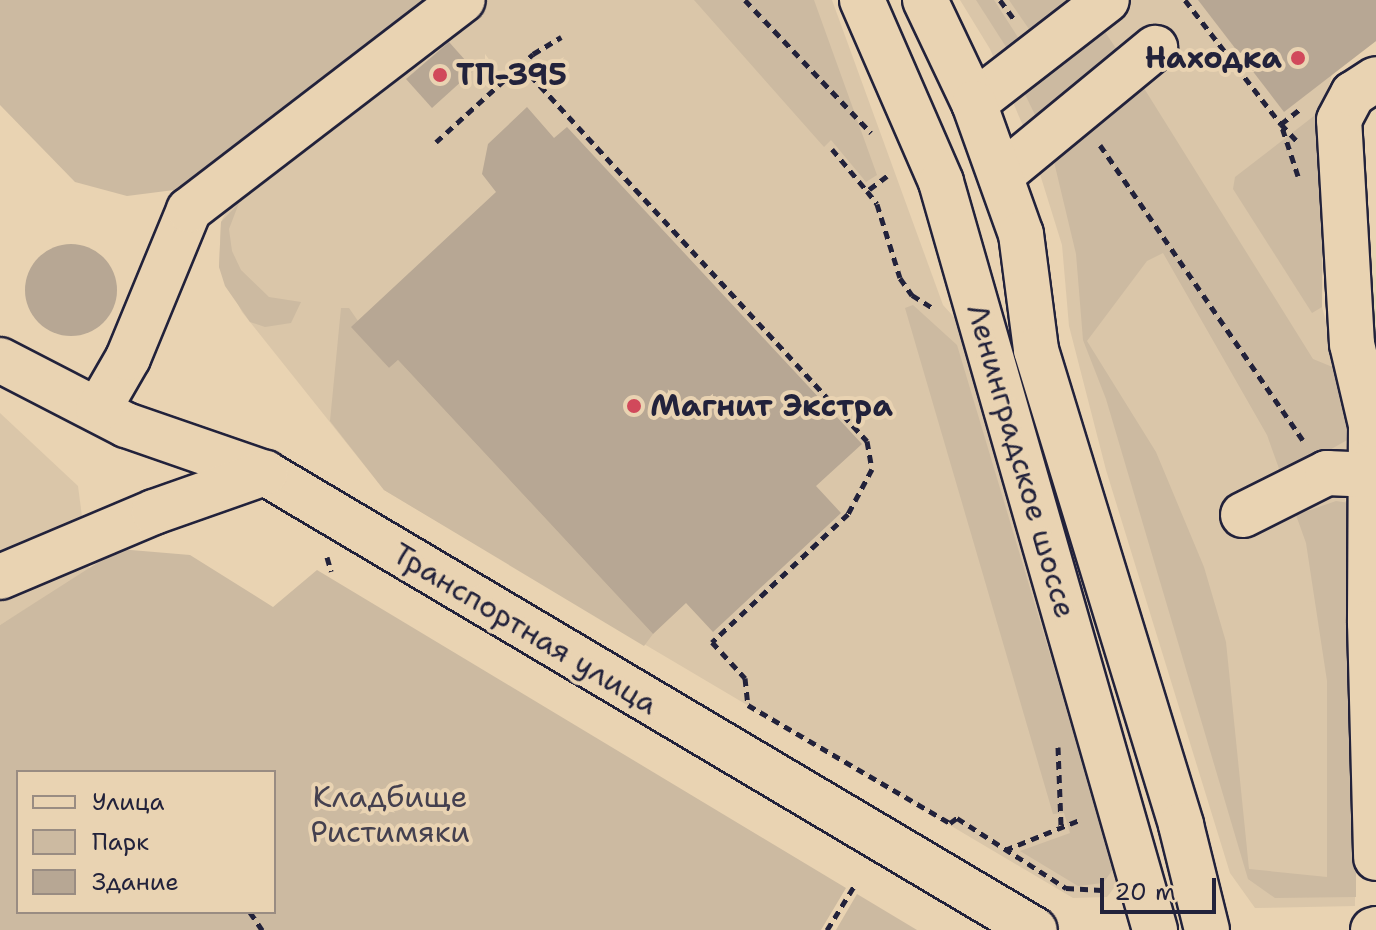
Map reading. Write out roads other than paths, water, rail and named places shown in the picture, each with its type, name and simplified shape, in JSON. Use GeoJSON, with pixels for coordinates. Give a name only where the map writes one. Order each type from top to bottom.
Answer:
{"type":"FeatureCollection","features":[{"type":"Feature","properties":{"kind":"main road"},"geometry":{"type":"LineString","coordinates":[[98,410],[128,358],[189,210],[463,0]]}},
{"type":"Feature","properties":{"kind":"main road","name":"Ленинградское шоссе"},"geometry":{"type":"LineString","coordinates":[[862,0],[941,182],[1155,930]]}},
{"type":"Feature","properties":{"kind":"main road","name":"Ленинградское шоссе"},"geometry":{"type":"LineString","coordinates":[[925,0],[974,103],[1021,234],[1036,350],[1181,825],[1207,930]]}},
{"type":"Feature","properties":{"kind":"main road"},"geometry":{"type":"LineString","coordinates":[[974,103],[1107,0]]}},
{"type":"Feature","properties":{"kind":"main road"},"geometry":{"type":"LineString","coordinates":[[1001,175],[1076,110],[1155,48]]}},
{"type":"Feature","properties":{"kind":"main road"},"geometry":{"type":"LineString","coordinates":[[1365,86],[1339,120],[1352,344],[1374,423],[1375,528],[1370,623],[1376,854]]}},
{"type":"Feature","properties":{"kind":"main road","name":"Транспортная улица"},"geometry":{"type":"LineString","coordinates":[[0,360],[98,410],[265,473],[1035,930]]}},
{"type":"Feature","properties":{"kind":"main road"},"geometry":{"type":"LineString","coordinates":[[0,577],[139,518],[265,473]]}},
{"type":"Feature","properties":{"kind":"main road"},"geometry":{"type":"LineString","coordinates":[[1243,515],[1327,473],[1373,475]]}},
{"type":"Feature","properties":{"kind":"place","name":"Находка"},"geometry":{"type":"Point","coordinates":[1298,58]}},
{"type":"Feature","properties":{"kind":"place","name":"ТП-395"},"geometry":{"type":"Point","coordinates":[440,75]}},
{"type":"Feature","properties":{"kind":"place","name":"Магнит Экстра"},"geometry":{"type":"Point","coordinates":[634,406]}},
{"type":"Feature","properties":{"kind":"park label","name":"Кладбище Ристимяки"},"geometry":{"type":"Point","coordinates":[390,814]}}]}
